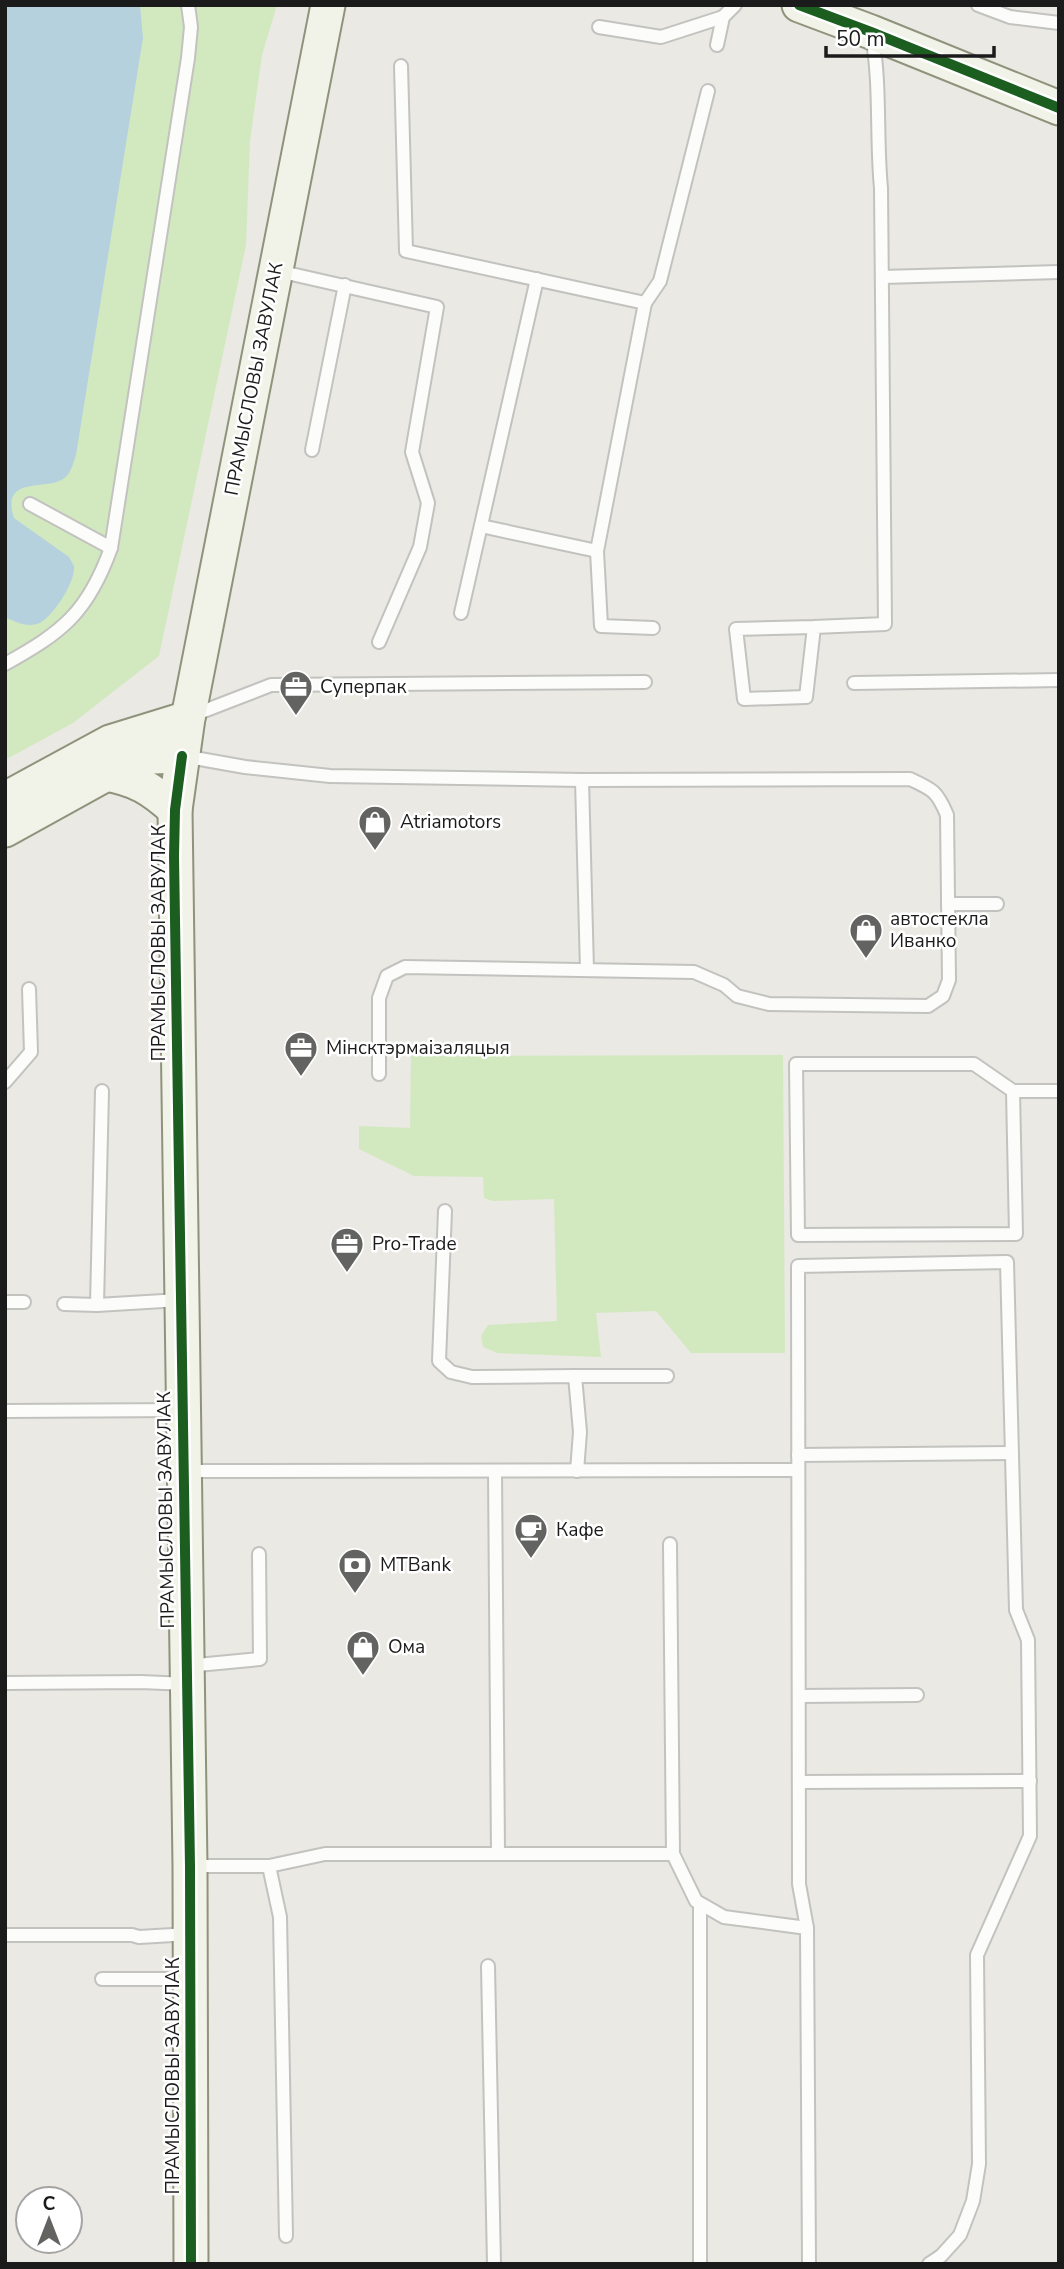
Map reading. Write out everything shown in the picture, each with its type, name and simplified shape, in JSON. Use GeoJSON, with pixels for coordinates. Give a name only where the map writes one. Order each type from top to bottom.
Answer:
{"type":"FeatureCollection","features":[{"type":"Feature","properties":{"kind":"street","name":"ПРАМЫСЛОВЫ ЗАВУЛАК"},"geometry":{"type":"LineString","coordinates":[[191,2264],[190,1866],[175,810],[187,718],[328,5]]}},
{"type":"Feature","properties":{"kind":"street"},"geometry":{"type":"LineString","coordinates":[[799,5],[1059,108]]}},
{"type":"Feature","properties":{"kind":"street"},"geometry":{"type":"LineString","coordinates":[[5,799],[110,742],[187,718]]}},
{"type":"Feature","properties":{"kind":"street"},"geometry":{"type":"LineString","coordinates":[[5,830],[128,762],[182,755]]}},
{"type":"Feature","properties":{"kind":"street"},"geometry":{"type":"LineString","coordinates":[[105,775],[127,778],[147,787],[175,810]]}},
{"type":"Feature","properties":{"kind":"lane"},"geometry":{"type":"LineString","coordinates":[[5,664],[53,636],[74,618],[103,573],[111,548],[186,72],[191,27],[188,5]]}},
{"type":"Feature","properties":{"kind":"lane"},"geometry":{"type":"LineString","coordinates":[[599,27],[661,37],[723,17],[735,5]]}},
{"type":"Feature","properties":{"kind":"lane"},"geometry":{"type":"LineString","coordinates":[[978,5],[1010,17],[1059,23]]}},
{"type":"Feature","properties":{"kind":"lane"},"geometry":{"type":"LineString","coordinates":[[717,45],[723,17]]}},
{"type":"Feature","properties":{"kind":"lane"},"geometry":{"type":"LineString","coordinates":[[814,627],[806,697],[744,699],[736,629],[885,624],[882,277],[876,58],[871,32]]}},
{"type":"Feature","properties":{"kind":"lane"},"geometry":{"type":"LineString","coordinates":[[401,66],[406,251],[645,303]]}},
{"type":"Feature","properties":{"kind":"lane"},"geometry":{"type":"LineString","coordinates":[[653,628],[601,626],[597,551],[645,303],[660,281],[708,91]]}},
{"type":"Feature","properties":{"kind":"lane"},"geometry":{"type":"LineString","coordinates":[[275,270],[437,307],[412,452],[428,503],[420,547],[379,642]]}},
{"type":"Feature","properties":{"kind":"lane"},"geometry":{"type":"LineString","coordinates":[[882,277],[1059,272]]}},
{"type":"Feature","properties":{"kind":"lane"},"geometry":{"type":"LineString","coordinates":[[461,613],[537,279]]}},
{"type":"Feature","properties":{"kind":"lane"},"geometry":{"type":"LineString","coordinates":[[312,450],[345,285]]}},
{"type":"Feature","properties":{"kind":"lane"},"geometry":{"type":"LineString","coordinates":[[30,505],[111,548]]}},
{"type":"Feature","properties":{"kind":"lane"},"geometry":{"type":"LineString","coordinates":[[481,526],[597,551]]}},
{"type":"Feature","properties":{"kind":"lane"},"geometry":{"type":"LineString","coordinates":[[854,683],[1059,680]]}},
{"type":"Feature","properties":{"kind":"lane"},"geometry":{"type":"LineString","coordinates":[[187,718],[271,685],[645,682]]}},
{"type":"Feature","properties":{"kind":"lane"},"geometry":{"type":"LineString","coordinates":[[182,755],[245,767],[330,776],[582,780],[910,779],[932,789],[947,815],[949,981],[943,996],[928,1006],[769,1004],[737,996],[724,985],[694,972],[405,967],[387,976],[379,998],[379,1074]]}},
{"type":"Feature","properties":{"kind":"lane"},"geometry":{"type":"LineString","coordinates":[[582,780],[587,970]]}},
{"type":"Feature","properties":{"kind":"lane"},"geometry":{"type":"LineString","coordinates":[[948,904],[998,904]]}},
{"type":"Feature","properties":{"kind":"lane"},"geometry":{"type":"LineString","coordinates":[[5,1082],[31,1052],[29,989]]}},
{"type":"Feature","properties":{"kind":"lane"},"geometry":{"type":"LineString","coordinates":[[1013,1091],[1016,1234],[798,1235],[796,1064],[974,1064],[1013,1091],[1059,1091]]}},
{"type":"Feature","properties":{"kind":"lane"},"geometry":{"type":"LineString","coordinates":[[97,1305],[102,1091]]}},
{"type":"Feature","properties":{"kind":"lane"},"geometry":{"type":"LineString","coordinates":[[445,1211],[439,1361],[451,1372],[472,1377],[667,1376]]}},
{"type":"Feature","properties":{"kind":"lane"},"geometry":{"type":"LineString","coordinates":[[809,2264],[807,1928],[799,1884],[798,1266],[1007,1262],[1016,1610],[1028,1640],[1030,1836],[976,1955],[979,2164],[973,2201],[960,2235],[941,2256],[929,2264]]}},
{"type":"Feature","properties":{"kind":"lane"},"geometry":{"type":"LineString","coordinates":[[64,1304],[97,1305],[180,1300]]}},
{"type":"Feature","properties":{"kind":"lane"},"geometry":{"type":"LineString","coordinates":[[5,1302],[24,1302]]}},
{"type":"Feature","properties":{"kind":"lane"},"geometry":{"type":"LineString","coordinates":[[575,1376],[580,1432],[577,1471]]}},
{"type":"Feature","properties":{"kind":"lane"},"geometry":{"type":"LineString","coordinates":[[5,1411],[182,1410]]}},
{"type":"Feature","properties":{"kind":"lane"},"geometry":{"type":"LineString","coordinates":[[798,1455],[1012,1454]]}},
{"type":"Feature","properties":{"kind":"lane"},"geometry":{"type":"LineString","coordinates":[[184,1471],[798,1470]]}},
{"type":"Feature","properties":{"kind":"lane"},"geometry":{"type":"LineString","coordinates":[[495,1471],[498,1854]]}},
{"type":"Feature","properties":{"kind":"lane"},"geometry":{"type":"LineString","coordinates":[[670,1544],[673,1853],[696,1901],[700,1904],[724,1917],[807,1928]]}},
{"type":"Feature","properties":{"kind":"lane"},"geometry":{"type":"LineString","coordinates":[[5,1683],[141,1682],[260,1659],[259,1554]]}},
{"type":"Feature","properties":{"kind":"lane"},"geometry":{"type":"LineString","coordinates":[[799,1696],[917,1695]]}},
{"type":"Feature","properties":{"kind":"lane"},"geometry":{"type":"LineString","coordinates":[[799,1782],[1030,1781]]}},
{"type":"Feature","properties":{"kind":"lane"},"geometry":{"type":"LineString","coordinates":[[190,1866],[269,1866],[324,1853],[673,1853]]}},
{"type":"Feature","properties":{"kind":"lane"},"geometry":{"type":"LineString","coordinates":[[269,1866],[281,1917],[286,2236]]}},
{"type":"Feature","properties":{"kind":"lane"},"geometry":{"type":"LineString","coordinates":[[700,1904],[700,2264]]}},
{"type":"Feature","properties":{"kind":"lane"},"geometry":{"type":"LineString","coordinates":[[5,1935],[139,1937],[190,1934]]}},
{"type":"Feature","properties":{"kind":"lane"},"geometry":{"type":"LineString","coordinates":[[488,1966],[494,2264]]}},
{"type":"Feature","properties":{"kind":"lane"},"geometry":{"type":"LineString","coordinates":[[103,1979],[191,1979]]}},
{"type":"Feature","properties":{"kind":"green space"},"geometry":{"type":"Polygon","coordinates":[[[5,5],[277,5],[262,55],[250,141],[246,245],[159,656],[73,723],[5,760],[5,5]]]}},
{"type":"Feature","properties":{"kind":"green space"},"geometry":{"type":"Polygon","coordinates":[[[783,1055],[785,1353],[691,1353],[656,1311],[596,1313],[601,1357],[497,1353],[483,1347],[481,1336],[488,1325],[557,1321],[554,1199],[493,1201],[484,1198],[483,1177],[414,1176],[359,1149],[359,1126],[410,1128],[411,1056],[783,1055]]]}},
{"type":"Feature","properties":{"kind":"water"},"geometry":{"type":"Polygon","coordinates":[[[5,5],[140,5],[143,38],[76,455],[66,477],[19,490],[13,495],[11,504],[14,518],[69,557],[74,566],[74,573],[62,600],[43,621],[33,625],[21,624],[5,617],[5,5]]]}},
{"type":"Feature","properties":{"kind":"cycle path"},"geometry":{"type":"LineString","coordinates":[[799,5],[1059,108]]}},
{"type":"Feature","properties":{"kind":"cycle path"},"geometry":{"type":"LineString","coordinates":[[182,756],[175,810],[174,856],[190,1866],[191,2264]]}},
{"type":"Feature","properties":{"kind":"place","name":"Суперпак"},"geometry":{"type":"Point","coordinates":[296,717]}},
{"type":"Feature","properties":{"kind":"place","name":"Atriamotors"},"geometry":{"type":"Point","coordinates":[375,852]}},
{"type":"Feature","properties":{"kind":"place","name":"автостекла Иванко"},"geometry":{"type":"Point","coordinates":[866,960]}},
{"type":"Feature","properties":{"kind":"place","name":"Мінсктэрмаізаляцыя"},"geometry":{"type":"Point","coordinates":[301,1078]}},
{"type":"Feature","properties":{"kind":"place","name":"Pro-Trade"},"geometry":{"type":"Point","coordinates":[347,1274]}},
{"type":"Feature","properties":{"kind":"place","name":"Кафе"},"geometry":{"type":"Point","coordinates":[531,1560]}},
{"type":"Feature","properties":{"kind":"place","name":"MTBank"},"geometry":{"type":"Point","coordinates":[355,1595]}},
{"type":"Feature","properties":{"kind":"place","name":"Ома"},"geometry":{"type":"Point","coordinates":[363,1677]}}]}
